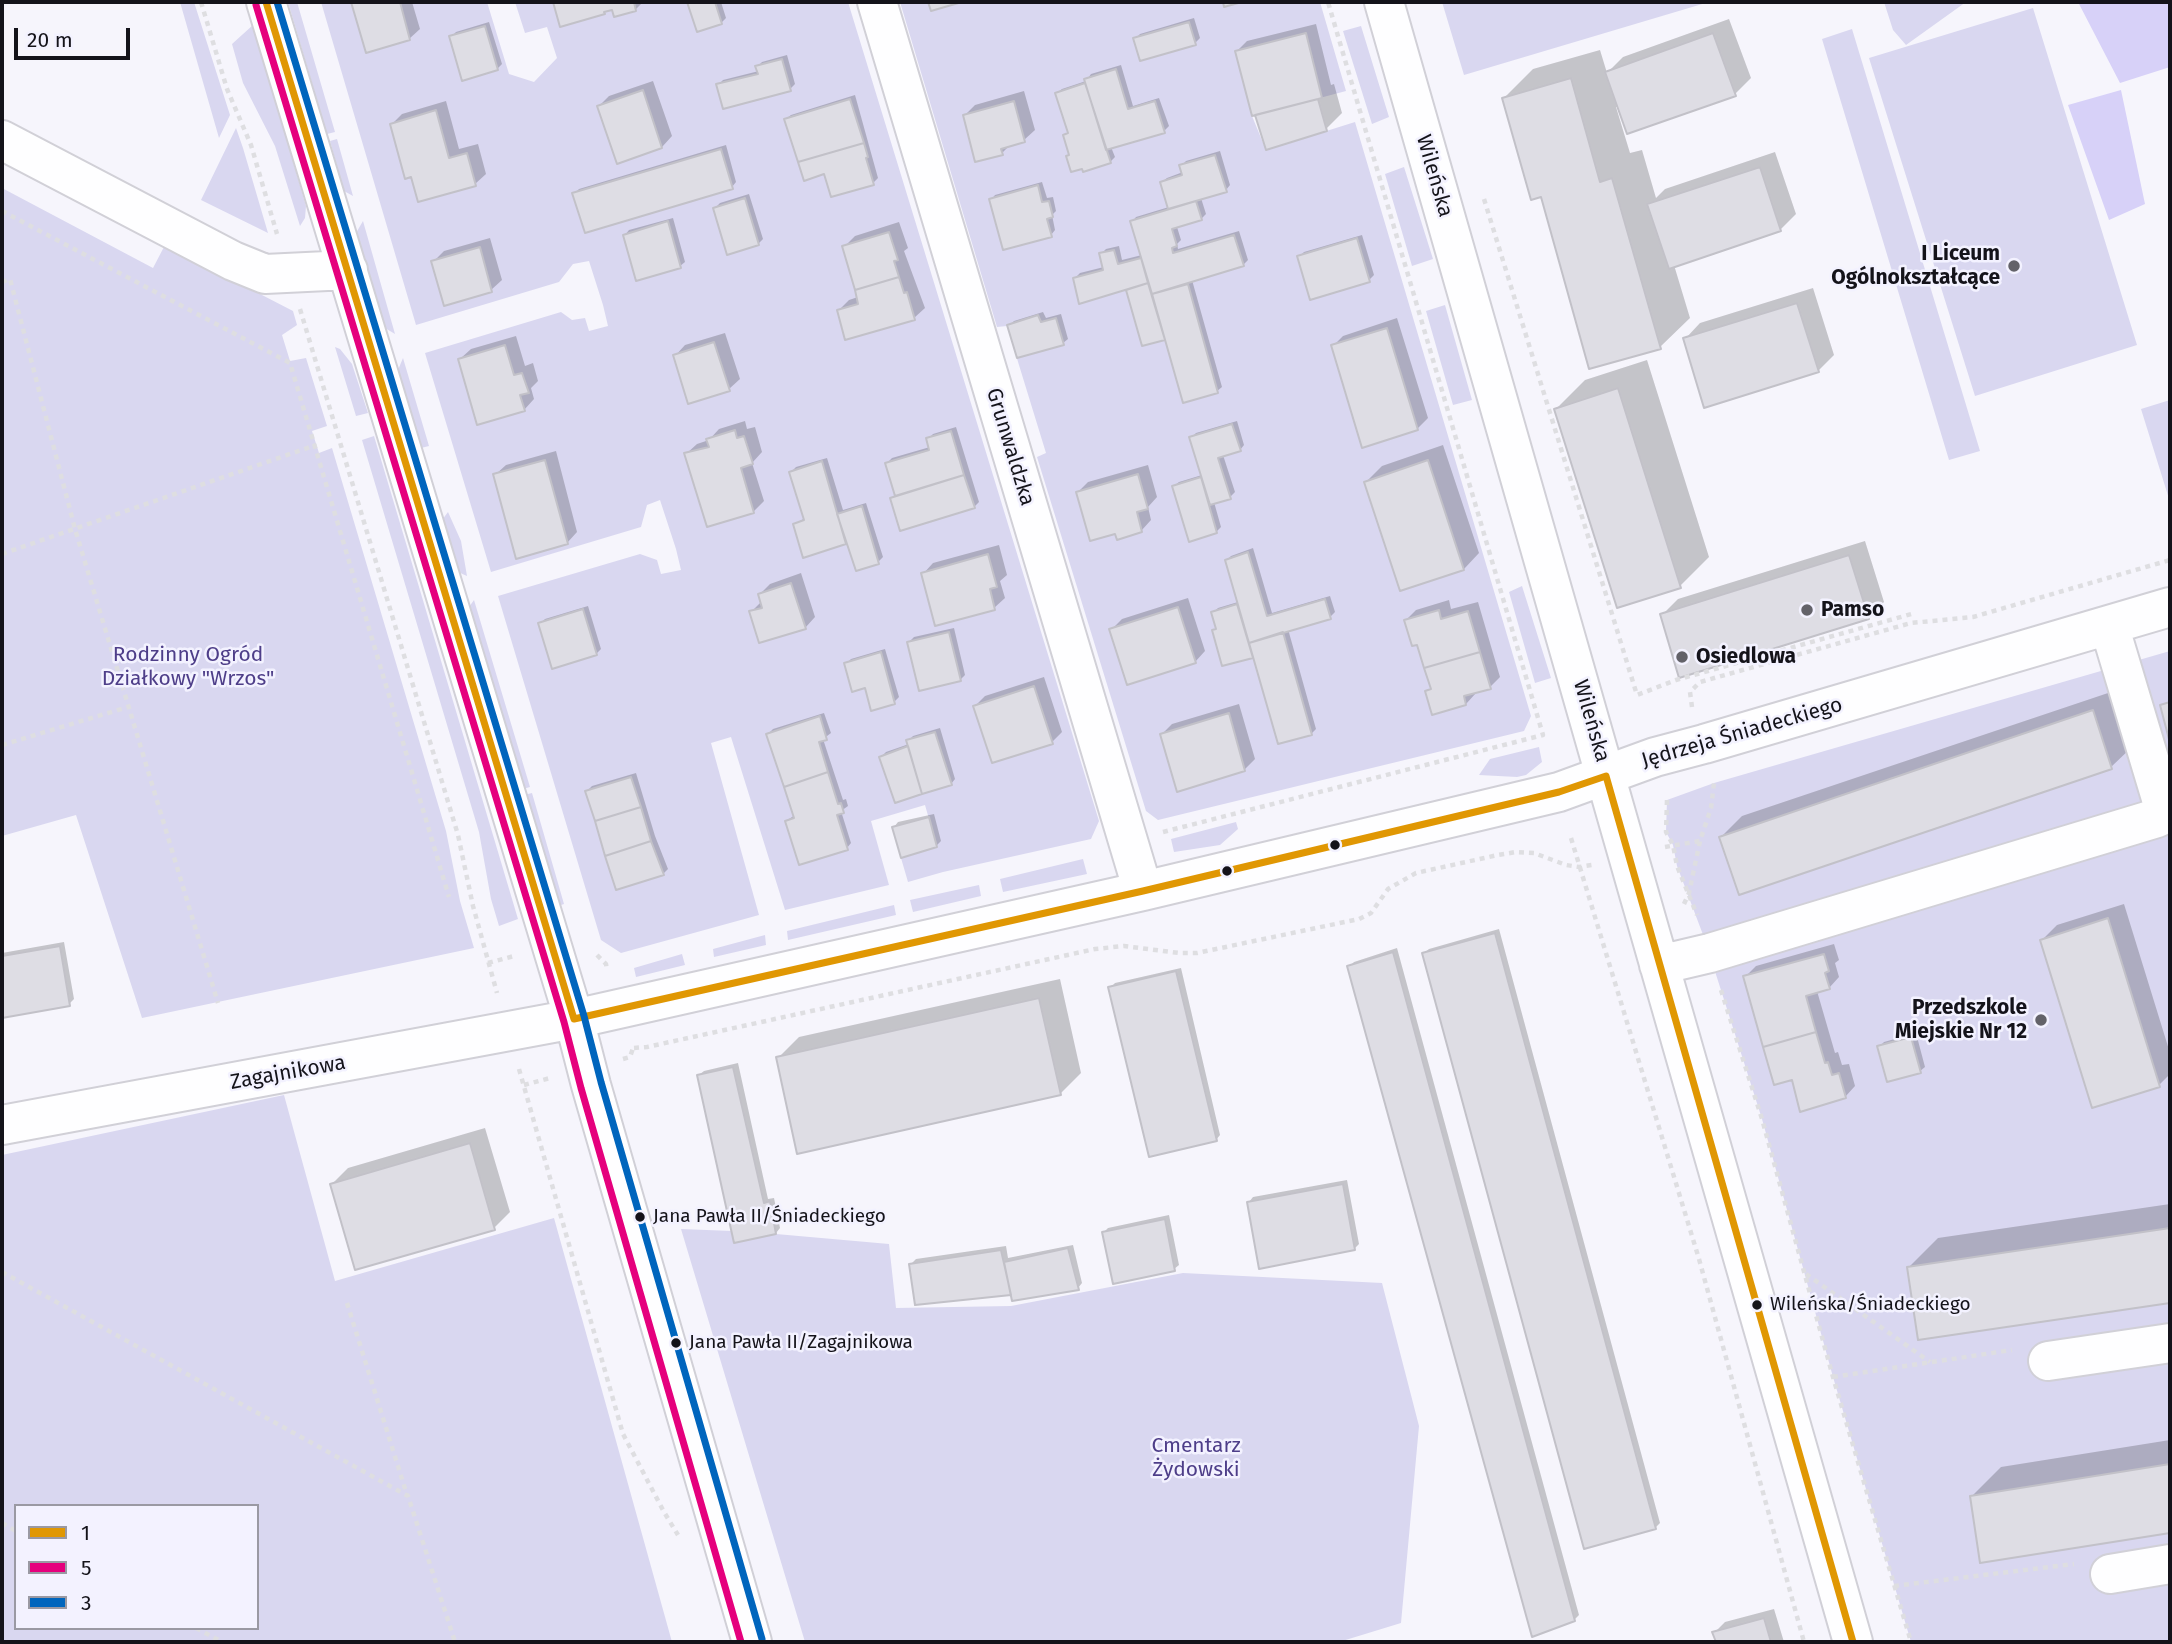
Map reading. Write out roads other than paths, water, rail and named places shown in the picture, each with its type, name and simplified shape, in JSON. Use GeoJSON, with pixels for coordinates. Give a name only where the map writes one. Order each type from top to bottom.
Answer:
{"type":"FeatureCollection","features":[{"type":"Feature","properties":{"kind":"street"},"geometry":{"type":"LineString","coordinates":[[266,2],[574,1019],[752,1642]]}},
{"type":"Feature","properties":{"kind":"street","name":"Grunwaldzka"},"geometry":{"type":"LineString","coordinates":[[877,2],[1143,891]]}},
{"type":"Feature","properties":{"kind":"street","name":"Wileńska"},"geometry":{"type":"LineString","coordinates":[[1384,2],[1853,1642]]}},
{"type":"Feature","properties":{"kind":"street"},"geometry":{"type":"LineString","coordinates":[[2,140],[233,261],[265,274],[348,270]]}},
{"type":"Feature","properties":{"kind":"street","name":"Jędrzeja Śniadeckiego"},"geometry":{"type":"LineString","coordinates":[[574,1019],[1143,891],[1546,795],[1655,757],[2170,607]]}},
{"type":"Feature","properties":{"kind":"street"},"geometry":{"type":"LineString","coordinates":[[1660,965],[1710,953],[2157,818],[2162,805],[2109,625]]}},
{"type":"Feature","properties":{"kind":"street","name":"Zagajnikowa"},"geometry":{"type":"LineString","coordinates":[[2,1125],[574,1019]]}},
{"type":"Feature","properties":{"kind":"street"},"geometry":{"type":"LineString","coordinates":[[2031,1355],[2170,1343]]}},
{"type":"Feature","properties":{"kind":"street"},"geometry":{"type":"LineString","coordinates":[[2098,1568],[2170,1564]]}},
{"type":"Feature","properties":{"kind":"place","name":"I Liceum Ogólnokształcące"},"geometry":{"type":"Point","coordinates":[2014,266]}},
{"type":"Feature","properties":{"kind":"place","name":"Pamso"},"geometry":{"type":"Point","coordinates":[1807,610]}},
{"type":"Feature","properties":{"kind":"place","name":"Osiedlowa"},"geometry":{"type":"Point","coordinates":[1682,657]}},
{"type":"Feature","properties":{"kind":"place","name":"Przedszkole Miejskie Nr 12"},"geometry":{"type":"Point","coordinates":[2041,1020]}},
{"type":"Feature","properties":{"kind":"place","name":"Jana Pawła II/Śniadeckiego"},"geometry":{"type":"Point","coordinates":[640,1217]}},
{"type":"Feature","properties":{"kind":"place","name":"Wileńska/Śniadeckiego"},"geometry":{"type":"Point","coordinates":[1757,1305]}},
{"type":"Feature","properties":{"kind":"place","name":"Jana Pawła II/Zagajnikowa"},"geometry":{"type":"Point","coordinates":[676,1343]}},
{"type":"Feature","properties":{"kind":"park label","name":"Rodzinny Ogród Działkowy \"Wrzos\""},"geometry":{"type":"Point","coordinates":[188,667]}},
{"type":"Feature","properties":{"kind":"park label","name":"Cmentarz Żydowski"},"geometry":{"type":"Point","coordinates":[1196,1458]}}]}
